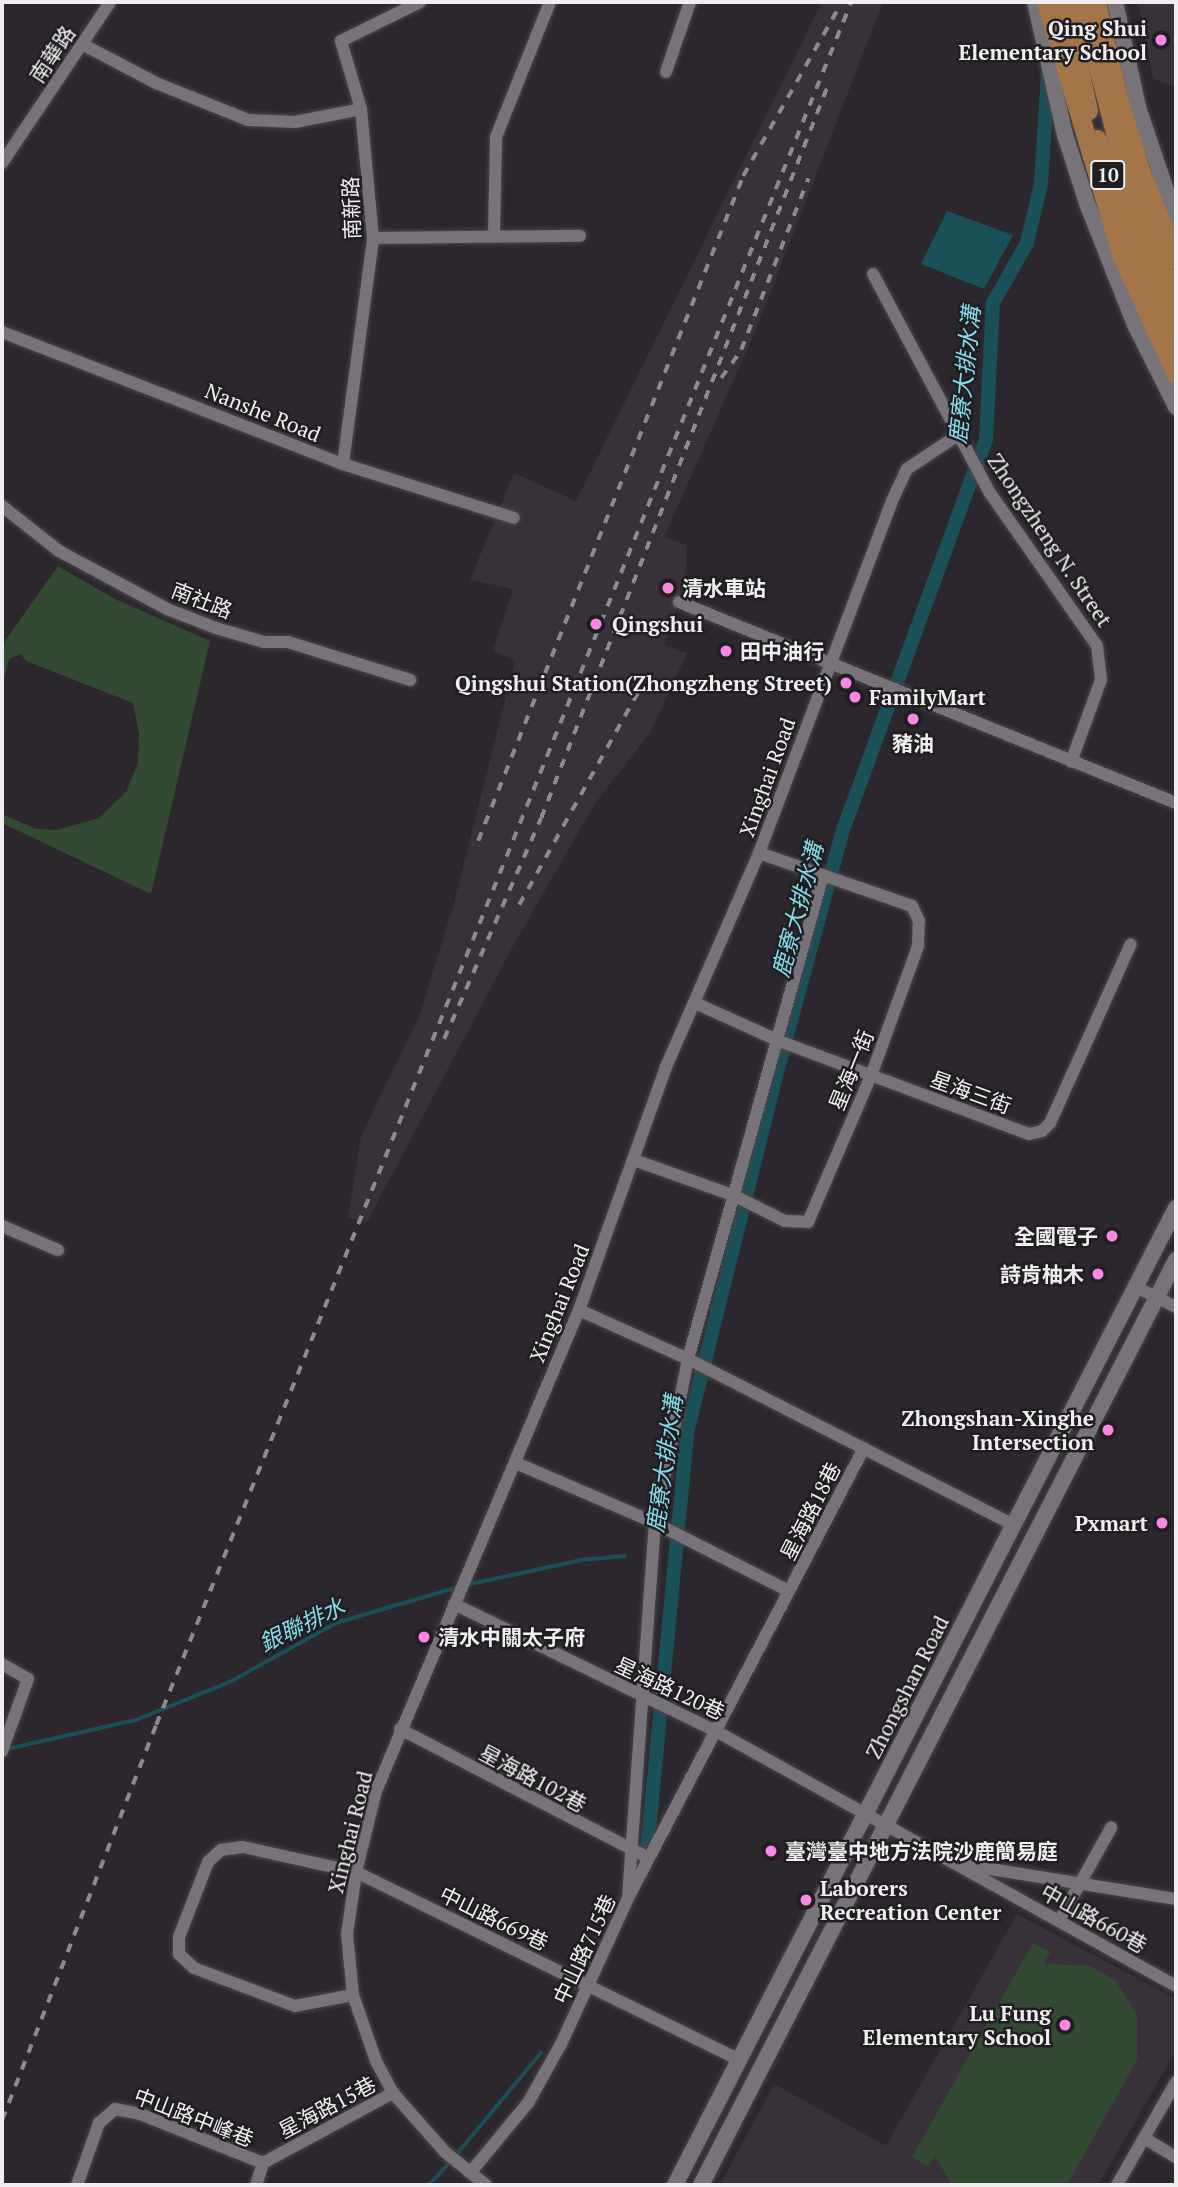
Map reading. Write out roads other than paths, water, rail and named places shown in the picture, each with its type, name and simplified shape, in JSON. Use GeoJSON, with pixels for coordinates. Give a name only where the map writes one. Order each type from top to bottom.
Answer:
{"type":"FeatureCollection","features":[{"type":"Feature","properties":{"kind":"main road"},"geometry":{"type":"LineString","coordinates":[[1046,2],[1121,254],[1176,374]]}},
{"type":"Feature","properties":{"kind":"main road","name":"10"},"geometry":{"type":"LineString","coordinates":[[1064,2],[1084,97],[1108,174],[1176,341]]}},
{"type":"Feature","properties":{"kind":"main road","name":"10"},"geometry":{"type":"LineString","coordinates":[[1081,2],[1127,178],[1176,303]]}},
{"type":"Feature","properties":{"kind":"main road"},"geometry":{"type":"LineString","coordinates":[[1096,2],[1118,98],[1141,173],[1176,259]]}},
{"type":"Feature","properties":{"kind":"street","name":"南華路"},"geometry":{"type":"LineString","coordinates":[[2,163],[110,2]]}},
{"type":"Feature","properties":{"kind":"street","name":"南新路"},"geometry":{"type":"LineString","coordinates":[[343,464],[373,238],[361,109],[341,41],[420,2]]}},
{"type":"Feature","properties":{"kind":"street"},"geometry":{"type":"LineString","coordinates":[[494,235],[496,137],[523,61],[550,2]]}},
{"type":"Feature","properties":{"kind":"street"},"geometry":{"type":"LineString","coordinates":[[666,72],[690,2]]}},
{"type":"Feature","properties":{"kind":"street"},"geometry":{"type":"LineString","coordinates":[[1035,2],[1065,135],[1088,206],[1135,325],[1176,407]]}},
{"type":"Feature","properties":{"kind":"street"},"geometry":{"type":"LineString","coordinates":[[1115,2],[1138,107],[1176,220]]}},
{"type":"Feature","properties":{"kind":"street"},"geometry":{"type":"LineString","coordinates":[[82,44],[156,83],[248,120],[295,122],[361,109]]}},
{"type":"Feature","properties":{"kind":"street"},"geometry":{"type":"LineString","coordinates":[[373,238],[580,236]]}},
{"type":"Feature","properties":{"kind":"street","name":"Zhongzheng N. Street"},"geometry":{"type":"LineString","coordinates":[[873,274],[990,493],[1097,646],[1101,680],[1071,762]]}},
{"type":"Feature","properties":{"kind":"street","name":"Nanshe Road"},"geometry":{"type":"LineString","coordinates":[[2,332],[343,464],[514,518]]}},
{"type":"Feature","properties":{"kind":"street","name":"Xinghai Road"},"geometry":{"type":"LineString","coordinates":[[486,2185],[470,2173],[393,2093],[376,2061],[353,1995],[347,1934],[356,1872],[376,1791],[579,1310],[666,1067],[759,853],[827,663],[907,469],[958,435]]}},
{"type":"Feature","properties":{"kind":"street","name":"南社路"},"geometry":{"type":"LineString","coordinates":[[2,506],[59,551],[167,609],[216,628],[264,642],[288,642],[410,680]]}},
{"type":"Feature","properties":{"kind":"street"},"geometry":{"type":"LineString","coordinates":[[680,602],[891,690],[1176,803]]}},
{"type":"Feature","properties":{"kind":"street","name":"星海一街"},"geometry":{"type":"LineString","coordinates":[[634,1160],[735,1196],[785,1221],[808,1222],[871,1076],[918,946],[919,921],[912,906],[759,853]]}},
{"type":"Feature","properties":{"kind":"street"},"geometry":{"type":"LineString","coordinates":[[628,1898],[640,1696],[655,1523],[688,1359],[779,1041],[823,875]]}},
{"type":"Feature","properties":{"kind":"street","name":"星海三街"},"geometry":{"type":"LineString","coordinates":[[695,1003],[779,1041],[1029,1134],[1042,1131],[1050,1123],[1131,944]]}},
{"type":"Feature","properties":{"kind":"street","name":"Zhongshan Road"},"geometry":{"type":"LineString","coordinates":[[675,2185],[1176,1208]]}},
{"type":"Feature","properties":{"kind":"street"},"geometry":{"type":"LineString","coordinates":[[2,1226],[58,1250]]}},
{"type":"Feature","properties":{"kind":"street"},"geometry":{"type":"LineString","coordinates":[[701,2185],[1176,1260]]}},
{"type":"Feature","properties":{"kind":"street"},"geometry":{"type":"LineString","coordinates":[[1136,1287],[1176,1307]]}},
{"type":"Feature","properties":{"kind":"street"},"geometry":{"type":"LineString","coordinates":[[579,1310],[688,1359],[1014,1525]]}},
{"type":"Feature","properties":{"kind":"street","name":"星海路18巷"},"geometry":{"type":"LineString","coordinates":[[714,1730],[864,1448]]}},
{"type":"Feature","properties":{"kind":"street"},"geometry":{"type":"LineString","coordinates":[[516,1463],[655,1523],[789,1591]]}},
{"type":"Feature","properties":{"kind":"street","name":"星海路120巷"},"geometry":{"type":"LineString","coordinates":[[454,1604],[714,1730],[866,1813]]}},
{"type":"Feature","properties":{"kind":"street"},"geometry":{"type":"LineString","coordinates":[[2,1664],[28,1679],[2,1751]]}},
{"type":"Feature","properties":{"kind":"street","name":"星海路102巷"},"geometry":{"type":"LineString","coordinates":[[400,1729],[630,1851],[649,1858]]}},
{"type":"Feature","properties":{"kind":"street","name":"中山路715巷"},"geometry":{"type":"LineString","coordinates":[[470,2173],[528,2103],[590,1986],[628,1898],[714,1730]]}},
{"type":"Feature","properties":{"kind":"street","name":"中山路660巷"},"geometry":{"type":"LineString","coordinates":[[866,1813],[1176,1986]]}},
{"type":"Feature","properties":{"kind":"street"},"geometry":{"type":"LineString","coordinates":[[1059,1921],[1111,1828]]}},
{"type":"Feature","properties":{"kind":"street","name":"中山路669巷"},"geometry":{"type":"LineString","coordinates":[[353,1995],[295,2006],[275,2001],[194,1968],[179,1954],[179,1937],[208,1862],[220,1850],[243,1847],[356,1872],[739,2060]]}},
{"type":"Feature","properties":{"kind":"street","name":"中山路660巷"},"geometry":{"type":"LineString","coordinates":[[956,1863],[1176,1899]]}},
{"type":"Feature","properties":{"kind":"street"},"geometry":{"type":"LineString","coordinates":[[1117,2185],[1176,2082]]}},
{"type":"Feature","properties":{"kind":"street","name":"星海路15巷"},"geometry":{"type":"LineString","coordinates":[[256,2185],[263,2163],[393,2093]]}},
{"type":"Feature","properties":{"kind":"street","name":"中山路中峰巷"},"geometry":{"type":"LineString","coordinates":[[77,2185],[99,2123],[115,2109],[140,2114],[263,2163]]}},
{"type":"Feature","properties":{"kind":"street"},"geometry":{"type":"LineString","coordinates":[[1144,2138],[1176,2157]]}},
{"type":"Feature","properties":{"kind":"water"},"geometry":{"type":"Polygon","coordinates":[[[947,211],[1013,235],[984,289],[921,264],[947,211]]]}},
{"type":"Feature","properties":{"kind":"waterway","name":"鹿寮大排水溝"},"geometry":{"type":"LineString","coordinates":[[647,1851],[688,1429],[773,1087],[843,830],[986,439],[993,303],[1027,243],[1041,184],[1048,73]]}},
{"type":"Feature","properties":{"kind":"waterway","name":"銀聯排水"},"geometry":{"type":"LineString","coordinates":[[466,1585],[582,1560],[625,1556]]}},
{"type":"Feature","properties":{"kind":"waterway","name":"銀聯排水"},"geometry":{"type":"LineString","coordinates":[[7,1749],[136,1720],[230,1682],[336,1623],[458,1587]]}},
{"type":"Feature","properties":{"kind":"waterway"},"geometry":{"type":"LineString","coordinates":[[456,2155],[541,2053]]}},
{"type":"Feature","properties":{"kind":"waterway"},"geometry":{"type":"LineString","coordinates":[[429,2185],[451,2161]]}},
{"type":"Feature","properties":{"kind":"railway"},"geometry":{"type":"LineString","coordinates":[[2,2120],[156,1725],[851,2]]}},
{"type":"Feature","properties":{"kind":"railway"},"geometry":{"type":"LineString","coordinates":[[478,841],[743,176],[839,7]]}},
{"type":"Feature","properties":{"kind":"railway"},"geometry":{"type":"LineString","coordinates":[[444,1039],[541,818],[828,85]]}},
{"type":"Feature","properties":{"kind":"railway"},"geometry":{"type":"LineString","coordinates":[[721,378],[741,350],[808,179]]}},
{"type":"Feature","properties":{"kind":"railway"},"geometry":{"type":"LineString","coordinates":[[519,905],[643,683]]}},
{"type":"Feature","properties":{"kind":"place","name":"Qing Shui Elementary School"},"geometry":{"type":"Point","coordinates":[1161,40]}},
{"type":"Feature","properties":{"kind":"place","name":"清水車站"},"geometry":{"type":"Point","coordinates":[668,588]}},
{"type":"Feature","properties":{"kind":"place","name":"Qingshui"},"geometry":{"type":"Point","coordinates":[596,624]}},
{"type":"Feature","properties":{"kind":"place","name":"田中油行"},"geometry":{"type":"Point","coordinates":[726,651]}},
{"type":"Feature","properties":{"kind":"place","name":"Qingshui Station(Zhongzheng Street)"},"geometry":{"type":"Point","coordinates":[846,683]}},
{"type":"Feature","properties":{"kind":"place","name":"FamilyMart"},"geometry":{"type":"Point","coordinates":[855,697]}},
{"type":"Feature","properties":{"kind":"place","name":"豬油"},"geometry":{"type":"Point","coordinates":[913,719]}},
{"type":"Feature","properties":{"kind":"place","name":"全國電子"},"geometry":{"type":"Point","coordinates":[1112,1236]}},
{"type":"Feature","properties":{"kind":"place","name":"詩肯柚木"},"geometry":{"type":"Point","coordinates":[1098,1274]}},
{"type":"Feature","properties":{"kind":"place","name":"Zhongshan-Xinghe Intersection"},"geometry":{"type":"Point","coordinates":[1108,1430]}},
{"type":"Feature","properties":{"kind":"place","name":"Pxmart"},"geometry":{"type":"Point","coordinates":[1162,1523]}},
{"type":"Feature","properties":{"kind":"place","name":"清水中關太子府"},"geometry":{"type":"Point","coordinates":[424,1637]}},
{"type":"Feature","properties":{"kind":"place","name":"臺灣臺中地方法院沙鹿簡易庭"},"geometry":{"type":"Point","coordinates":[771,1851]}},
{"type":"Feature","properties":{"kind":"place","name":"Laborers Recreation Center"},"geometry":{"type":"Point","coordinates":[806,1900]}},
{"type":"Feature","properties":{"kind":"place","name":"Lu Fung Elementary School"},"geometry":{"type":"Point","coordinates":[1065,2025]}}]}
